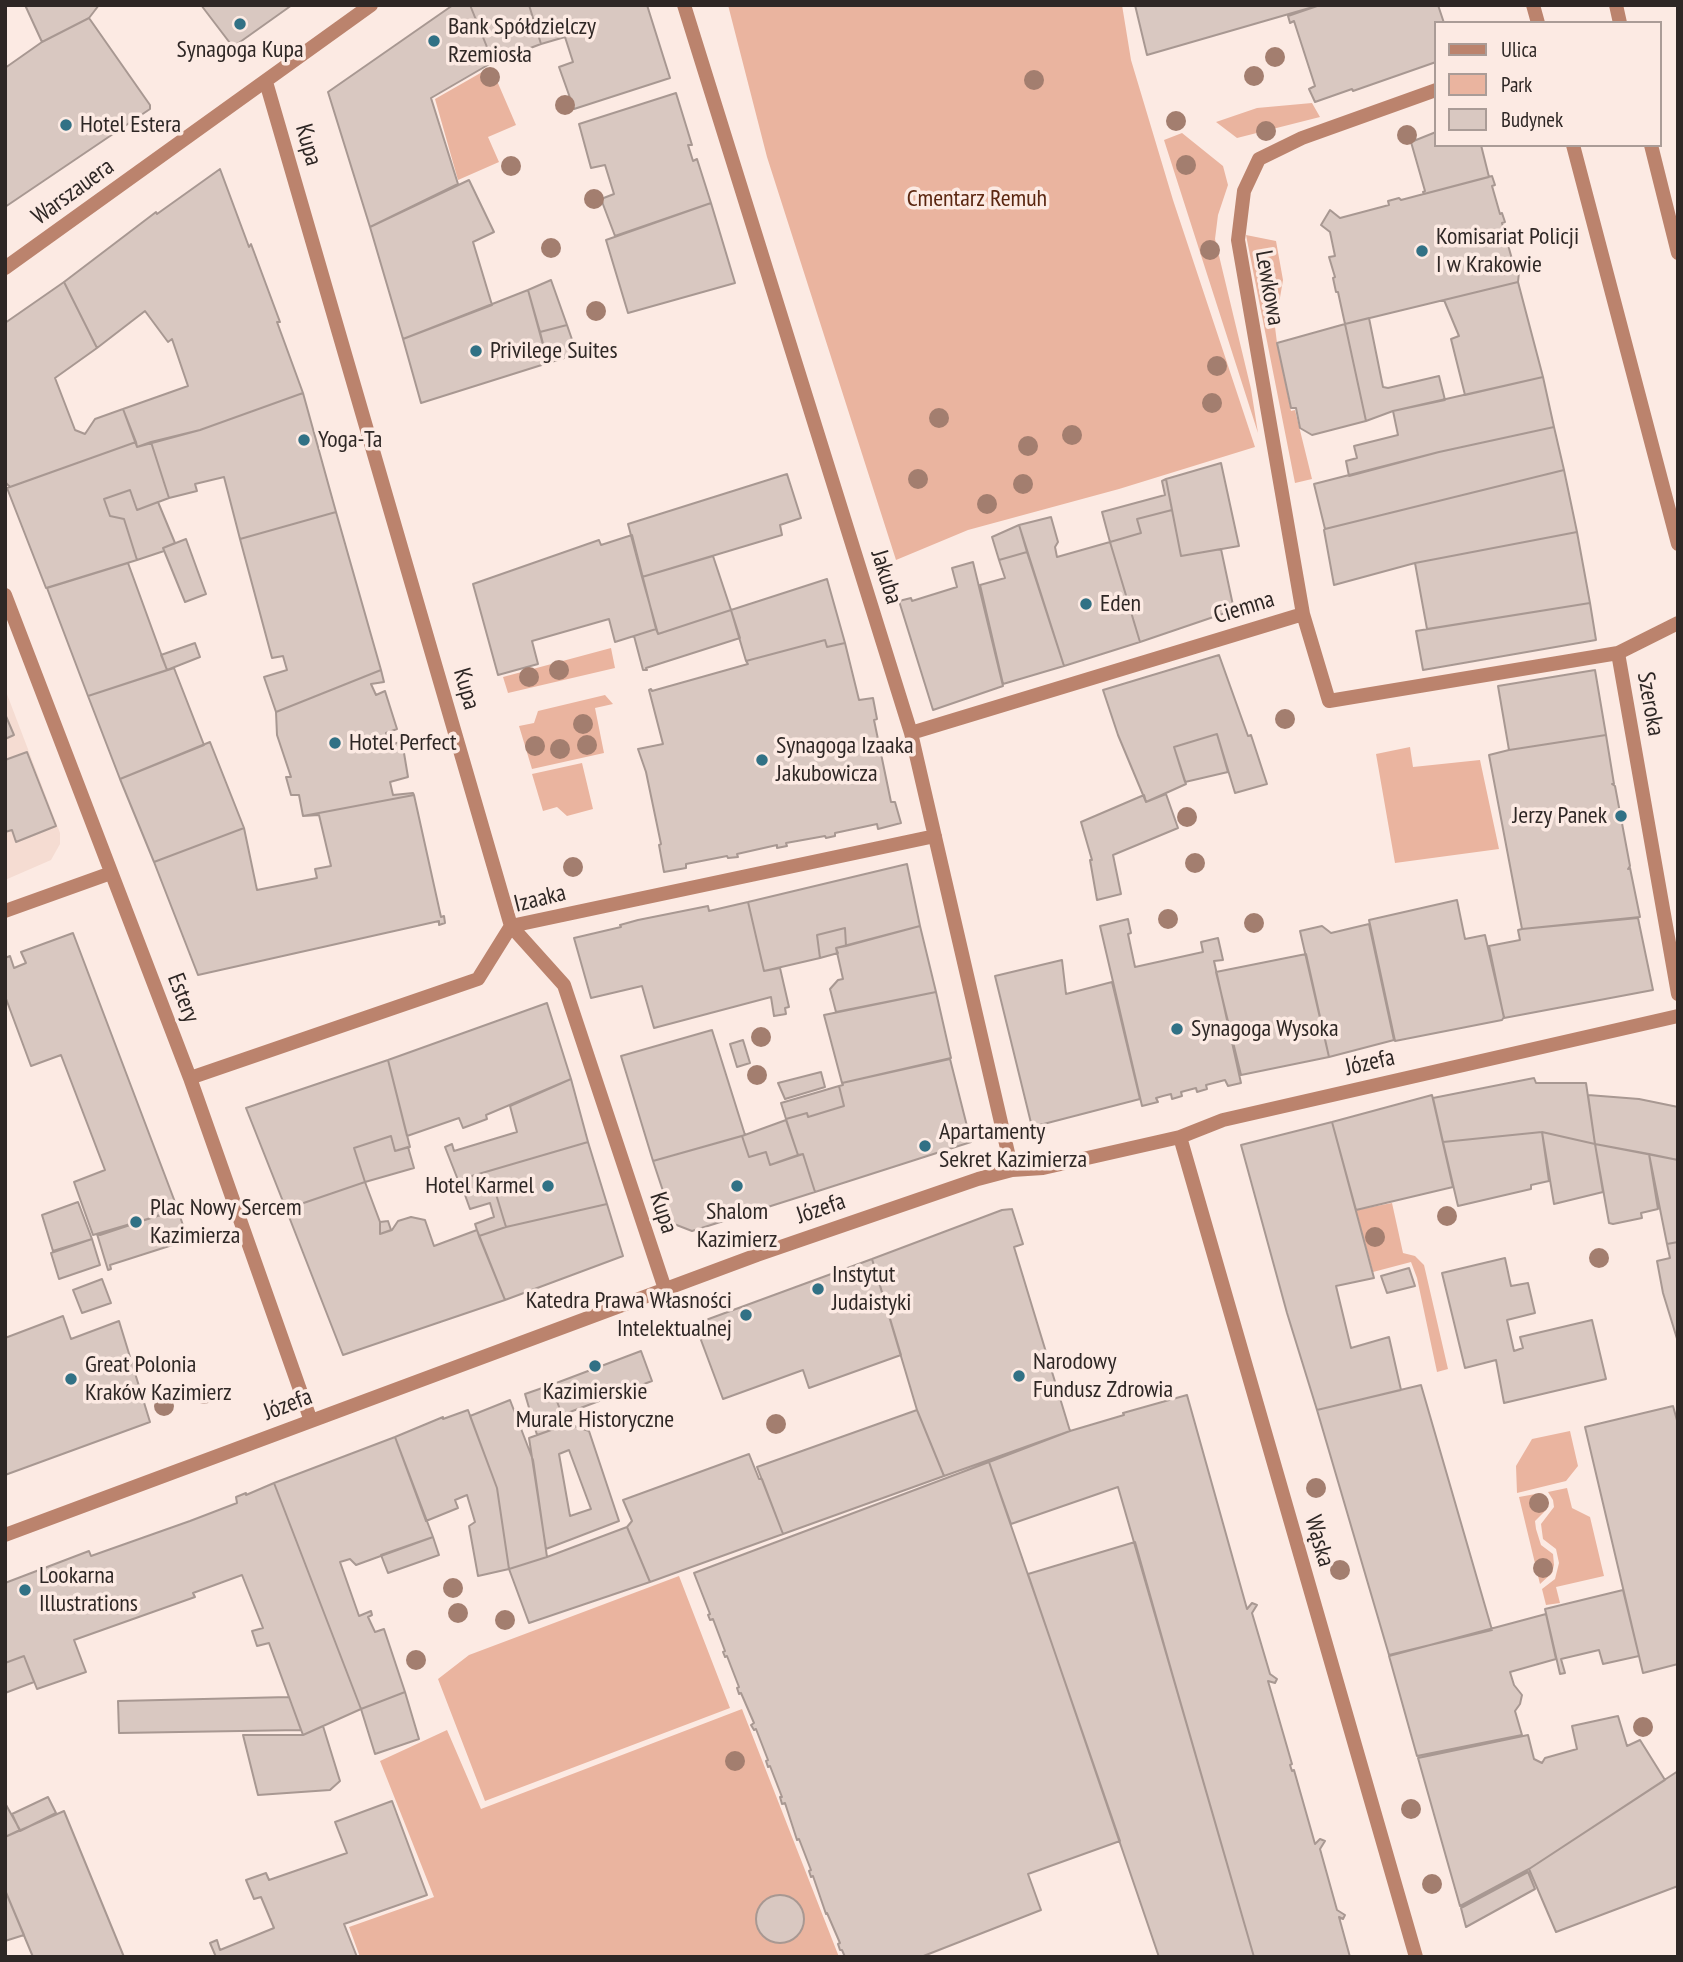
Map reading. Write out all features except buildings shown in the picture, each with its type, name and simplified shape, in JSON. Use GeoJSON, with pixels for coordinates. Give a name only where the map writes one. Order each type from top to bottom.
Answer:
{"type":"FeatureCollection","features":[{"type":"Feature","properties":{"kind":"street","name":"Warszauera"},"geometry":{"type":"LineString","coordinates":[[5,268],[371,5]]}},
{"type":"Feature","properties":{"kind":"street","name":"Jakuba"},"geometry":{"type":"LineString","coordinates":[[684,5],[911,733],[1012,1170]]}},
{"type":"Feature","properties":{"kind":"street","name":"Kupa"},"geometry":{"type":"LineString","coordinates":[[266,82],[511,926],[564,985],[665,1289]]}},
{"type":"Feature","properties":{"kind":"street","name":"Lewkowa"},"geometry":{"type":"LineString","coordinates":[[1303,614],[1238,240],[1244,191],[1259,159],[1302,138],[1434,91]]}},
{"type":"Feature","properties":{"kind":"street"},"geometry":{"type":"LineString","coordinates":[[1574,147],[1678,544]]}},
{"type":"Feature","properties":{"kind":"street"},"geometry":{"type":"LineString","coordinates":[[1652,147],[1678,253]]}},
{"type":"Feature","properties":{"kind":"street","name":"Estery"},"geometry":{"type":"LineString","coordinates":[[5,595],[190,1079],[311,1421]]}},
{"type":"Feature","properties":{"kind":"street","name":"Ciemna"},"geometry":{"type":"LineString","coordinates":[[911,733],[1303,614],[1329,701],[1618,653]]}},
{"type":"Feature","properties":{"kind":"street","name":"Szeroka"},"geometry":{"type":"LineString","coordinates":[[1678,623],[1618,653],[1678,995]]}},
{"type":"Feature","properties":{"kind":"street","name":"Izaaka"},"geometry":{"type":"LineString","coordinates":[[190,1079],[478,979],[511,926],[935,836]]}},
{"type":"Feature","properties":{"kind":"street"},"geometry":{"type":"LineString","coordinates":[[5,911],[111,873]]}},
{"type":"Feature","properties":{"kind":"street","name":"Józefa"},"geometry":{"type":"LineString","coordinates":[[5,1535],[665,1289],[965,1183],[1012,1170],[1043,1168],[1180,1137],[1223,1119],[1678,1016]]}},
{"type":"Feature","properties":{"kind":"street","name":"Wąska"},"geometry":{"type":"LineString","coordinates":[[1180,1137],[1416,1957]]}},
{"type":"Feature","properties":{"kind":"shaded area"},"geometry":{"type":"Polygon","coordinates":[[[5,689],[60,833],[60,844],[51,860],[5,880],[5,689]]]}},
{"type":"Feature","properties":{"kind":"green space","name":"Cmentarz Remuh"},"geometry":{"type":"Polygon","coordinates":[[[728,5],[1122,5],[1131,60],[1173,200],[1255,447],[1119,489],[968,530],[896,560],[767,157],[728,5]]]}},
{"type":"Feature","properties":{"kind":"green space"},"geometry":{"type":"Polygon","coordinates":[[[491,67],[516,125],[488,137],[499,162],[458,180],[435,99],[491,67]]]}},
{"type":"Feature","properties":{"kind":"green space"},"geometry":{"type":"Polygon","coordinates":[[[1312,103],[1320,117],[1237,138],[1216,122],[1257,108],[1312,103]]]}},
{"type":"Feature","properties":{"kind":"green space"},"geometry":{"type":"Polygon","coordinates":[[[1182,133],[1223,166],[1228,185],[1218,215],[1215,239],[1251,389],[1258,433],[1164,140],[1182,133]]]}},
{"type":"Feature","properties":{"kind":"green space"},"geometry":{"type":"Polygon","coordinates":[[[1246,235],[1276,241],[1283,280],[1275,327],[1277,343],[1291,411],[1295,410],[1312,479],[1295,483],[1246,235]]]}},
{"type":"Feature","properties":{"kind":"green space"},"geometry":{"type":"Polygon","coordinates":[[[611,648],[615,668],[508,693],[503,677],[611,648]]]}},
{"type":"Feature","properties":{"kind":"green space"},"geometry":{"type":"Polygon","coordinates":[[[605,695],[613,704],[595,708],[604,753],[532,769],[519,726],[534,723],[538,711],[605,695]]]}},
{"type":"Feature","properties":{"kind":"green space"},"geometry":{"type":"Polygon","coordinates":[[[1410,747],[1413,767],[1480,760],[1499,849],[1395,863],[1376,754],[1410,747]]]}},
{"type":"Feature","properties":{"kind":"green space"},"geometry":{"type":"Polygon","coordinates":[[[582,763],[593,809],[567,816],[557,807],[543,811],[532,774],[582,763]]]}},
{"type":"Feature","properties":{"kind":"green space"},"geometry":{"type":"Polygon","coordinates":[[[1392,1203],[1403,1253],[1415,1256],[1424,1265],[1448,1369],[1437,1372],[1417,1278],[1411,1262],[1373,1272],[1356,1210],[1392,1203]]]}},
{"type":"Feature","properties":{"kind":"green space"},"geometry":{"type":"Polygon","coordinates":[[[1570,1431],[1578,1466],[1566,1481],[1517,1493],[1516,1466],[1532,1439],[1570,1431]]]}},
{"type":"Feature","properties":{"kind":"green space"},"geometry":{"type":"Polygon","coordinates":[[[1567,1488],[1572,1508],[1590,1517],[1604,1576],[1556,1587],[1560,1603],[1546,1605],[1542,1589],[1555,1579],[1559,1563],[1556,1549],[1543,1539],[1541,1524],[1554,1507],[1548,1492],[1567,1488]]]}},
{"type":"Feature","properties":{"kind":"green space"},"geometry":{"type":"Polygon","coordinates":[[[1541,1493],[1549,1503],[1535,1521],[1536,1529],[1541,1545],[1553,1554],[1554,1565],[1552,1573],[1540,1584],[1519,1497],[1541,1493]]]}},
{"type":"Feature","properties":{"kind":"green space"},"geometry":{"type":"Polygon","coordinates":[[[679,1576],[730,1708],[485,1801],[438,1679],[469,1655],[679,1576]]]}},
{"type":"Feature","properties":{"kind":"green space"},"geometry":{"type":"Polygon","coordinates":[[[742,1709],[839,1957],[360,1957],[349,1927],[434,1897],[380,1761],[447,1730],[481,1809],[742,1709]]]}},
{"type":"Feature","properties":{"kind":"place","name":"Synagoga Kupa"},"geometry":{"type":"Point","coordinates":[240,24]}},
{"type":"Feature","properties":{"kind":"place","name":"Bank Spółdzielczy Rzemiosła"},"geometry":{"type":"Point","coordinates":[434,41]}},
{"type":"Feature","properties":{"kind":"place","name":"Hotel Estera"},"geometry":{"type":"Point","coordinates":[66,125]}},
{"type":"Feature","properties":{"kind":"place","name":"Komisariat Policji I w Krakowie"},"geometry":{"type":"Point","coordinates":[1422,251]}},
{"type":"Feature","properties":{"kind":"place","name":"Privilege Suites"},"geometry":{"type":"Point","coordinates":[476,351]}},
{"type":"Feature","properties":{"kind":"place","name":"Yoga-Ta"},"geometry":{"type":"Point","coordinates":[304,440]}},
{"type":"Feature","properties":{"kind":"place","name":"Eden"},"geometry":{"type":"Point","coordinates":[1086,604]}},
{"type":"Feature","properties":{"kind":"place","name":"Hotel Perfect"},"geometry":{"type":"Point","coordinates":[335,743]}},
{"type":"Feature","properties":{"kind":"place","name":"Synagoga Izaaka Jakubowicza"},"geometry":{"type":"Point","coordinates":[762,760]}},
{"type":"Feature","properties":{"kind":"place","name":"Jerzy Panek"},"geometry":{"type":"Point","coordinates":[1621,816]}},
{"type":"Feature","properties":{"kind":"place","name":"Synagoga Wysoka"},"geometry":{"type":"Point","coordinates":[1177,1029]}},
{"type":"Feature","properties":{"kind":"place","name":"Apartamenty Sekret Kazimierza"},"geometry":{"type":"Point","coordinates":[925,1146]}},
{"type":"Feature","properties":{"kind":"place","name":"Hotel Karmel"},"geometry":{"type":"Point","coordinates":[548,1186]}},
{"type":"Feature","properties":{"kind":"place","name":"Shalom Kazimierz"},"geometry":{"type":"Point","coordinates":[737,1186]}},
{"type":"Feature","properties":{"kind":"place","name":"Plac Nowy Sercem Kazimierza"},"geometry":{"type":"Point","coordinates":[136,1222]}},
{"type":"Feature","properties":{"kind":"place","name":"Instytut Judaistyki"},"geometry":{"type":"Point","coordinates":[818,1289]}},
{"type":"Feature","properties":{"kind":"place","name":"Katedra Prawa Własności Intelektualnej"},"geometry":{"type":"Point","coordinates":[746,1315]}},
{"type":"Feature","properties":{"kind":"place","name":"Kazimierskie Murale Historyczne"},"geometry":{"type":"Point","coordinates":[595,1366]}},
{"type":"Feature","properties":{"kind":"place","name":"Narodowy Fundusz Zdrowia"},"geometry":{"type":"Point","coordinates":[1019,1376]}},
{"type":"Feature","properties":{"kind":"place","name":"Great Polonia Kraków Kazimierz"},"geometry":{"type":"Point","coordinates":[71,1379]}},
{"type":"Feature","properties":{"kind":"place","name":"Lookarna Illustrations"},"geometry":{"type":"Point","coordinates":[25,1590]}}]}
